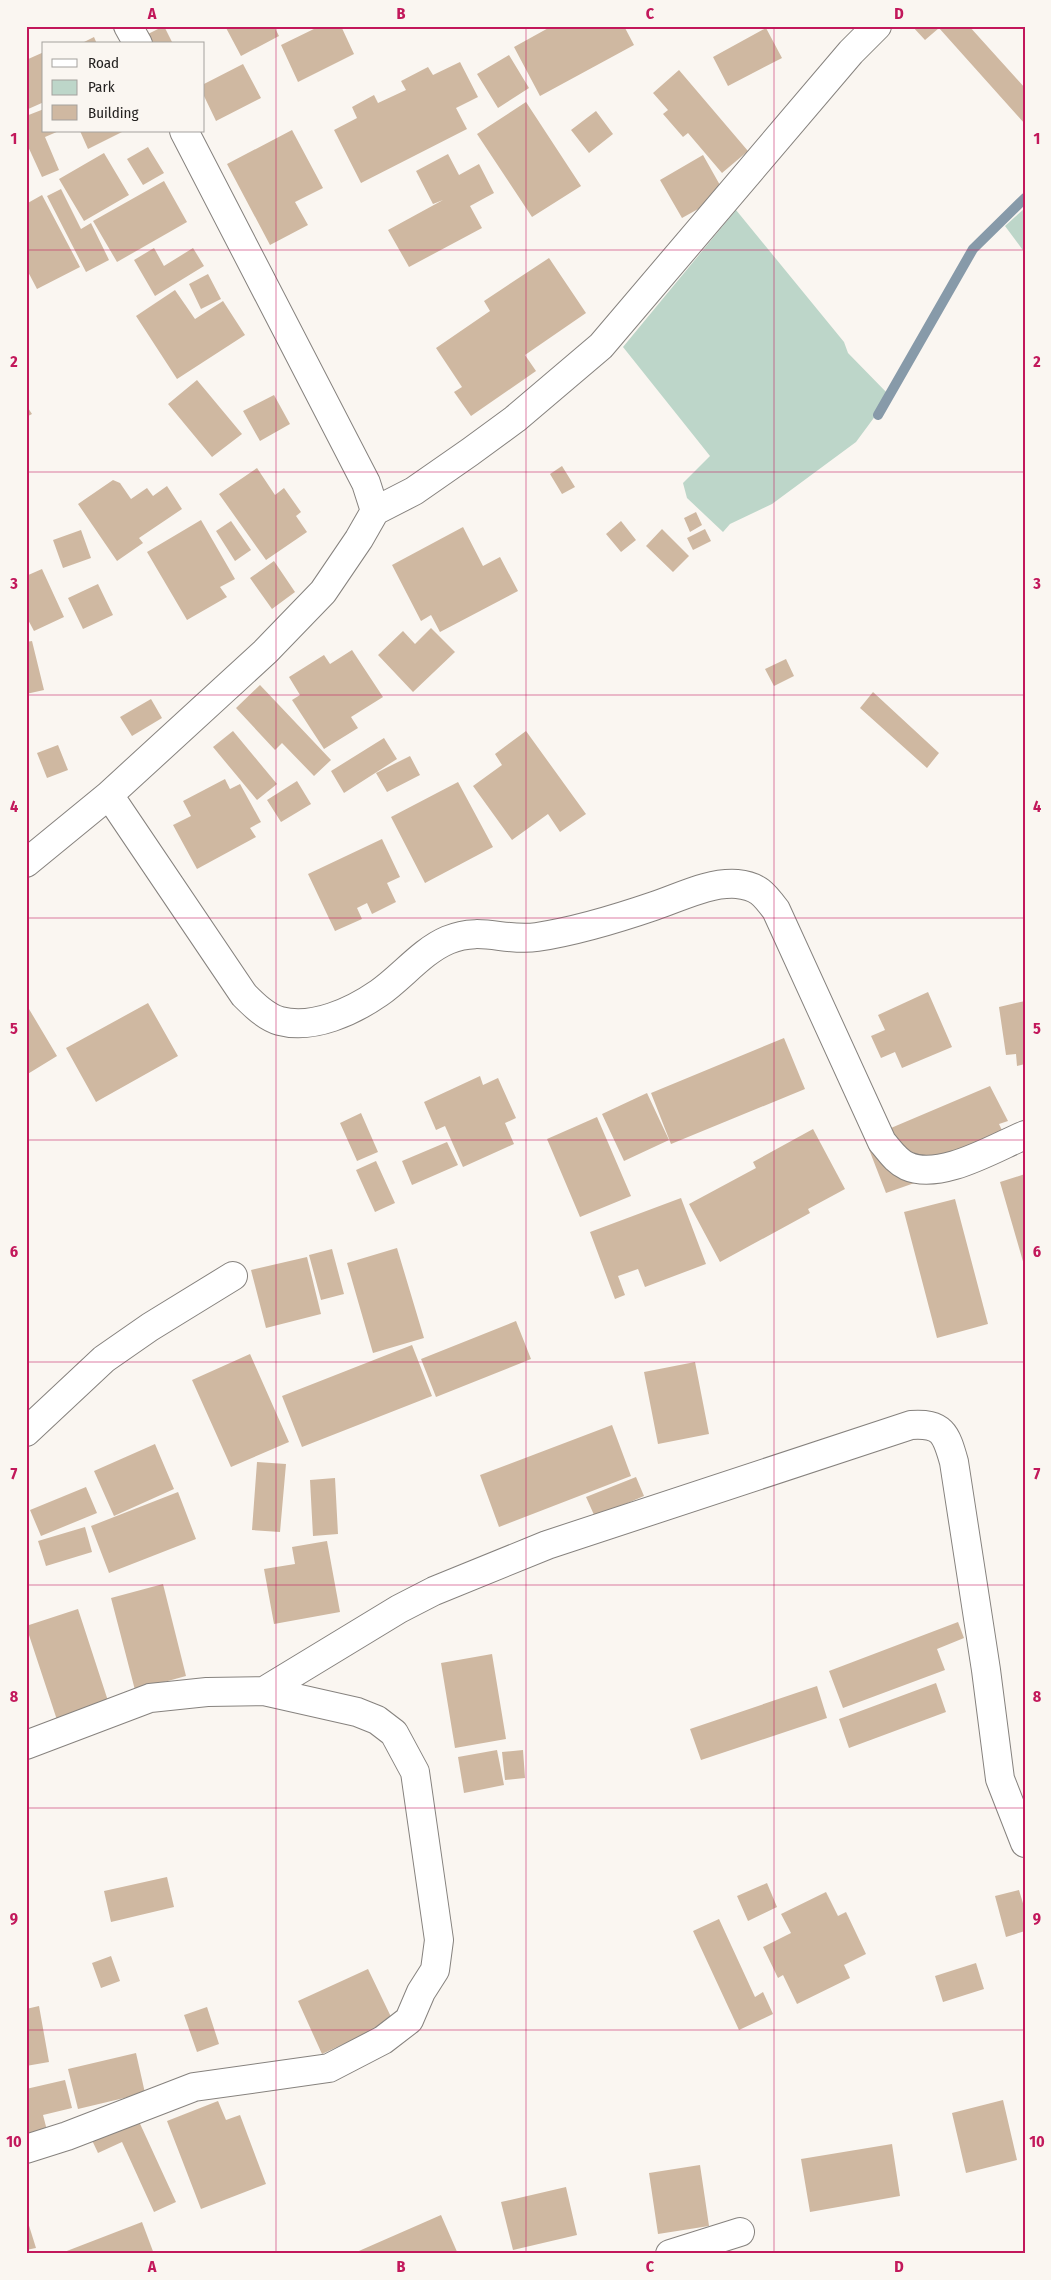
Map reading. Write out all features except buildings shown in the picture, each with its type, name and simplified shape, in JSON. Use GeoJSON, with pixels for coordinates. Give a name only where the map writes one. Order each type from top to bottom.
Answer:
{"type":"FeatureCollection","features":[{"type":"Feature","properties":{"kind":"street"},"geometry":{"type":"LineString","coordinates":[[128,26],[137,42]]}},
{"type":"Feature","properties":{"kind":"street"},"geometry":{"type":"LineString","coordinates":[[26,863],[108,795],[265,652],[323,592],[359,539],[375,511],[414,491],[486,441],[515,419],[601,346],[851,52],[877,26]]}},
{"type":"Feature","properties":{"kind":"street"},"geometry":{"type":"LineString","coordinates":[[185,132],[366,483],[375,511]]}},
{"type":"Feature","properties":{"kind":"street"},"geometry":{"type":"LineString","coordinates":[[108,795],[244,995],[258,1009],[280,1021],[310,1023],[337,1015],[359,1005],[379,993],[438,946],[462,936],[482,932],[520,938],[561,933],[609,921],[710,886],[738,884],[760,890],[776,910],[882,1142],[895,1158],[908,1166],[926,1170],[945,1168],[1025,1135]]}},
{"type":"Feature","properties":{"kind":"street"},"geometry":{"type":"LineString","coordinates":[[26,1432],[104,1359],[150,1327],[232,1276]]}},
{"type":"Feature","properties":{"kind":"street"},"geometry":{"type":"LineString","coordinates":[[264,1690],[399,1609],[434,1591],[547,1546],[911,1425],[929,1424],[940,1430],[950,1447],[954,1462],[986,1670],[1000,1779],[1025,1843]]}},
{"type":"Feature","properties":{"kind":"street"},"geometry":{"type":"LineString","coordinates":[[26,1745],[150,1698],[208,1692],[264,1690],[357,1712],[377,1720],[394,1733],[404,1748],[415,1772],[439,1940],[435,1970],[409,2020],[384,2040],[329,2068],[194,2087],[68,2136],[26,2149]]}},
{"type":"Feature","properties":{"kind":"street"},"geometry":{"type":"LineString","coordinates":[[670,2254],[740,2232]]}},
{"type":"Feature","properties":{"kind":"green space"},"geometry":{"type":"Polygon","coordinates":[[[1025,208],[1025,253],[1005,226],[1025,208]]]}},
{"type":"Feature","properties":{"kind":"green space"},"geometry":{"type":"Polygon","coordinates":[[[736,210],[844,342],[848,353],[890,396],[856,442],[772,504],[730,524],[723,532],[687,498],[683,483],[710,456],[623,347],[736,210]]]}},
{"type":"Feature","properties":{"kind":"waterway"},"geometry":{"type":"LineString","coordinates":[[878,415],[973,249],[1025,198]]}}]}
